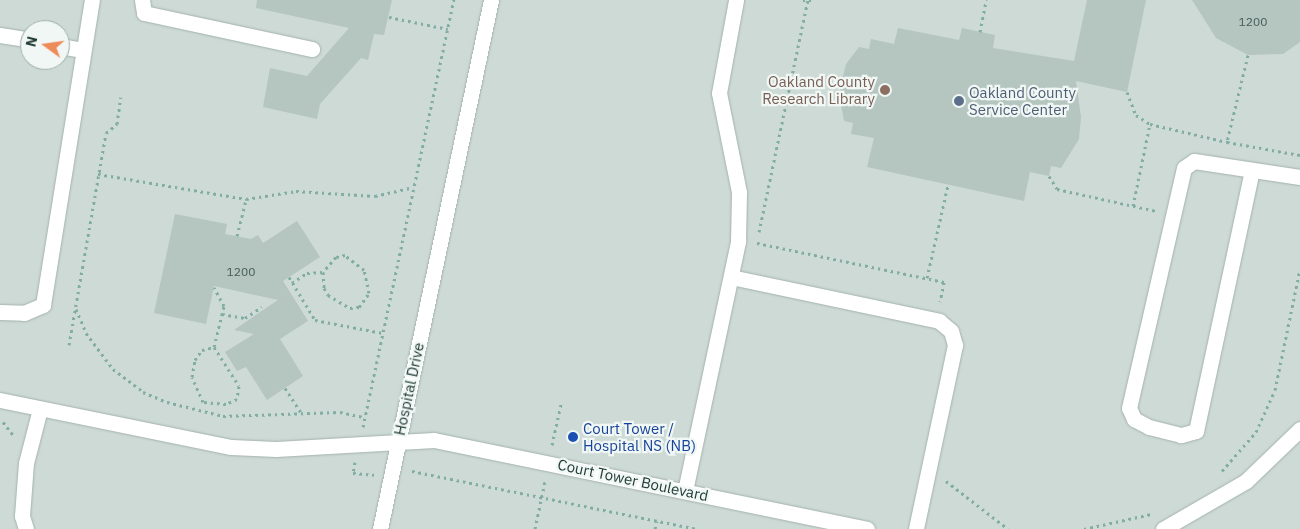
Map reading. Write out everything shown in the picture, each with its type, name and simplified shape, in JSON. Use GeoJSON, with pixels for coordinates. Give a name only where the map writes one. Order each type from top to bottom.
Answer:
{"type":"FeatureCollection","features":[{"type":"Feature","properties":{"kind":"street"},"geometry":{"type":"LineString","coordinates":[[0,312],[24,313],[43,305],[92,0]]}},
{"type":"Feature","properties":{"kind":"street"},"geometry":{"type":"LineString","coordinates":[[142,0],[144,13],[312,49]]}},
{"type":"Feature","properties":{"kind":"street","name":"Hospital Drive"},"geometry":{"type":"LineString","coordinates":[[0,400],[231,447],[276,449],[398,442],[491,0]]}},
{"type":"Feature","properties":{"kind":"street"},"geometry":{"type":"LineString","coordinates":[[685,492],[731,277],[740,208],[719,93],[736,0]]}},
{"type":"Feature","properties":{"kind":"street"},"geometry":{"type":"LineString","coordinates":[[0,35],[20,38]]}},
{"type":"Feature","properties":{"kind":"street"},"geometry":{"type":"LineString","coordinates":[[70,48],[83,50]]}},
{"type":"Feature","properties":{"kind":"street"},"geometry":{"type":"LineString","coordinates":[[1252,170],[1196,431],[1181,435],[1149,428],[1134,419],[1129,408],[1184,168],[1194,161],[1300,177]]}},
{"type":"Feature","properties":{"kind":"street"},"geometry":{"type":"LineString","coordinates":[[731,277],[939,321],[951,331],[955,345],[916,529]]}},
{"type":"Feature","properties":{"kind":"street"},"geometry":{"type":"LineString","coordinates":[[26,529],[22,516],[26,463],[40,409]]}},
{"type":"Feature","properties":{"kind":"street"},"geometry":{"type":"LineString","coordinates":[[1164,529],[1246,481],[1300,429]]}},
{"type":"Feature","properties":{"kind":"street","name":"Court Tower Boulevard"},"geometry":{"type":"LineString","coordinates":[[398,442],[434,440],[867,529]]}},
{"type":"Feature","properties":{"kind":"street"},"geometry":{"type":"LineString","coordinates":[[380,529],[398,442]]}},
{"type":"Feature","properties":{"kind":"path"},"geometry":{"type":"LineString","coordinates":[[363,427],[454,0]]}},
{"type":"Feature","properties":{"kind":"path"},"geometry":{"type":"LineString","coordinates":[[803,0],[809,0],[757,242],[944,282],[940,305],[947,309]]}},
{"type":"Feature","properties":{"kind":"path"},"geometry":{"type":"LineString","coordinates":[[980,32],[986,0]]}},
{"type":"Feature","properties":{"kind":"path"},"geometry":{"type":"LineString","coordinates":[[388,17],[448,29]]}},
{"type":"Feature","properties":{"kind":"path"},"geometry":{"type":"LineString","coordinates":[[1227,142],[1248,55]]}},
{"type":"Feature","properties":{"kind":"path"},"geometry":{"type":"LineString","coordinates":[[1127,92],[1136,115],[1150,124],[1227,142],[1300,156]]}},
{"type":"Feature","properties":{"kind":"path"},"geometry":{"type":"LineString","coordinates":[[68,345],[76,309],[106,133],[117,124],[121,97]]}},
{"type":"Feature","properties":{"kind":"path"},"geometry":{"type":"LineString","coordinates":[[1133,206],[1150,124]]}},
{"type":"Feature","properties":{"kind":"path"},"geometry":{"type":"LineString","coordinates":[[98,174],[246,199],[296,191],[375,196],[413,187]]}},
{"type":"Feature","properties":{"kind":"path"},"geometry":{"type":"LineString","coordinates":[[1049,176],[1057,189],[1173,215]]}},
{"type":"Feature","properties":{"kind":"path"},"geometry":{"type":"LineString","coordinates":[[927,278],[948,185]]}},
{"type":"Feature","properties":{"kind":"path"},"geometry":{"type":"LineString","coordinates":[[237,236],[246,199]]}},
{"type":"Feature","properties":{"kind":"path"},"geometry":{"type":"LineString","coordinates":[[292,283],[307,273],[323,272],[336,257],[345,255],[364,270],[370,293],[359,307],[340,304],[324,288],[323,272]]}},
{"type":"Feature","properties":{"kind":"path"},"geometry":{"type":"LineString","coordinates":[[1219,475],[1256,432],[1275,390],[1300,268]]}},
{"type":"Feature","properties":{"kind":"path"},"geometry":{"type":"LineString","coordinates":[[289,277],[315,320],[383,332]]}},
{"type":"Feature","properties":{"kind":"path"},"geometry":{"type":"LineString","coordinates":[[214,286],[224,306],[214,347],[239,386],[237,399],[226,404],[203,402],[192,377],[195,360],[202,350],[214,347]]}},
{"type":"Feature","properties":{"kind":"path"},"geometry":{"type":"LineString","coordinates":[[222,314],[245,318],[262,307]]}},
{"type":"Feature","properties":{"kind":"path"},"geometry":{"type":"LineString","coordinates":[[76,309],[100,355],[126,382],[143,392],[223,416],[340,412],[364,417]]}},
{"type":"Feature","properties":{"kind":"path"},"geometry":{"type":"LineString","coordinates":[[285,388],[301,414]]}},
{"type":"Feature","properties":{"kind":"path"},"geometry":{"type":"LineString","coordinates":[[355,463],[353,473],[367,476]]}},
{"type":"Feature","properties":{"kind":"path"},"geometry":{"type":"LineString","coordinates":[[410,470],[698,529]]}},
{"type":"Feature","properties":{"kind":"path"},"geometry":{"type":"LineString","coordinates":[[942,478],[1005,528]]}},
{"type":"Feature","properties":{"kind":"path"},"geometry":{"type":"LineString","coordinates":[[1084,529],[1156,513]]}},
{"type":"Feature","properties":{"kind":"path"},"geometry":{"type":"LineString","coordinates":[[656,529],[657,521]]}},
{"type":"Feature","properties":{"kind":"shaded area"},"geometry":{"type":"Polygon","coordinates":[[[0,0],[1300,0],[1300,529],[0,529],[0,0]]]}},
{"type":"Feature","properties":{"kind":"building"},"geometry":{"type":"Polygon","coordinates":[[[257,0],[392,0],[384,35],[374,34],[368,60],[361,58],[320,104],[317,119],[263,107],[270,68],[307,76],[349,28],[256,8],[257,0]]]}},
{"type":"Feature","properties":{"kind":"building","name":"Oakland County Service Center"},"geometry":{"type":"Polygon","coordinates":[[[1087,0],[1146,0],[1127,92],[1076,81],[1081,117],[1079,139],[1061,168],[1051,166],[1049,176],[1030,172],[1024,201],[867,167],[874,138],[851,134],[853,123],[844,121],[839,94],[846,64],[859,47],[869,49],[871,39],[894,44],[898,28],[959,40],[962,28],[995,35],[993,48],[1074,61],[1087,0]]]}},
{"type":"Feature","properties":{"kind":"building"},"geometry":{"type":"Polygon","coordinates":[[[1192,0],[1300,0],[1300,42],[1283,54],[1248,55],[1216,38],[1192,0]]]}},
{"type":"Feature","properties":{"kind":"building"},"geometry":{"type":"Polygon","coordinates":[[[175,214],[227,224],[225,234],[251,239],[258,235],[263,243],[297,221],[320,257],[283,281],[308,321],[280,339],[303,376],[267,400],[246,367],[237,371],[225,352],[254,334],[234,330],[278,300],[214,286],[206,324],[154,313],[175,214]]]}},
{"type":"Feature","properties":{"kind":"place","name":"Oakland County Research Library"},"geometry":{"type":"Point","coordinates":[885,90]}},
{"type":"Feature","properties":{"kind":"place","name":"Oakland County Service Center"},"geometry":{"type":"Point","coordinates":[959,101]}},
{"type":"Feature","properties":{"kind":"place","name":"Court Tower / Hospital NS (NB)"},"geometry":{"type":"Point","coordinates":[573,437]}}]}
